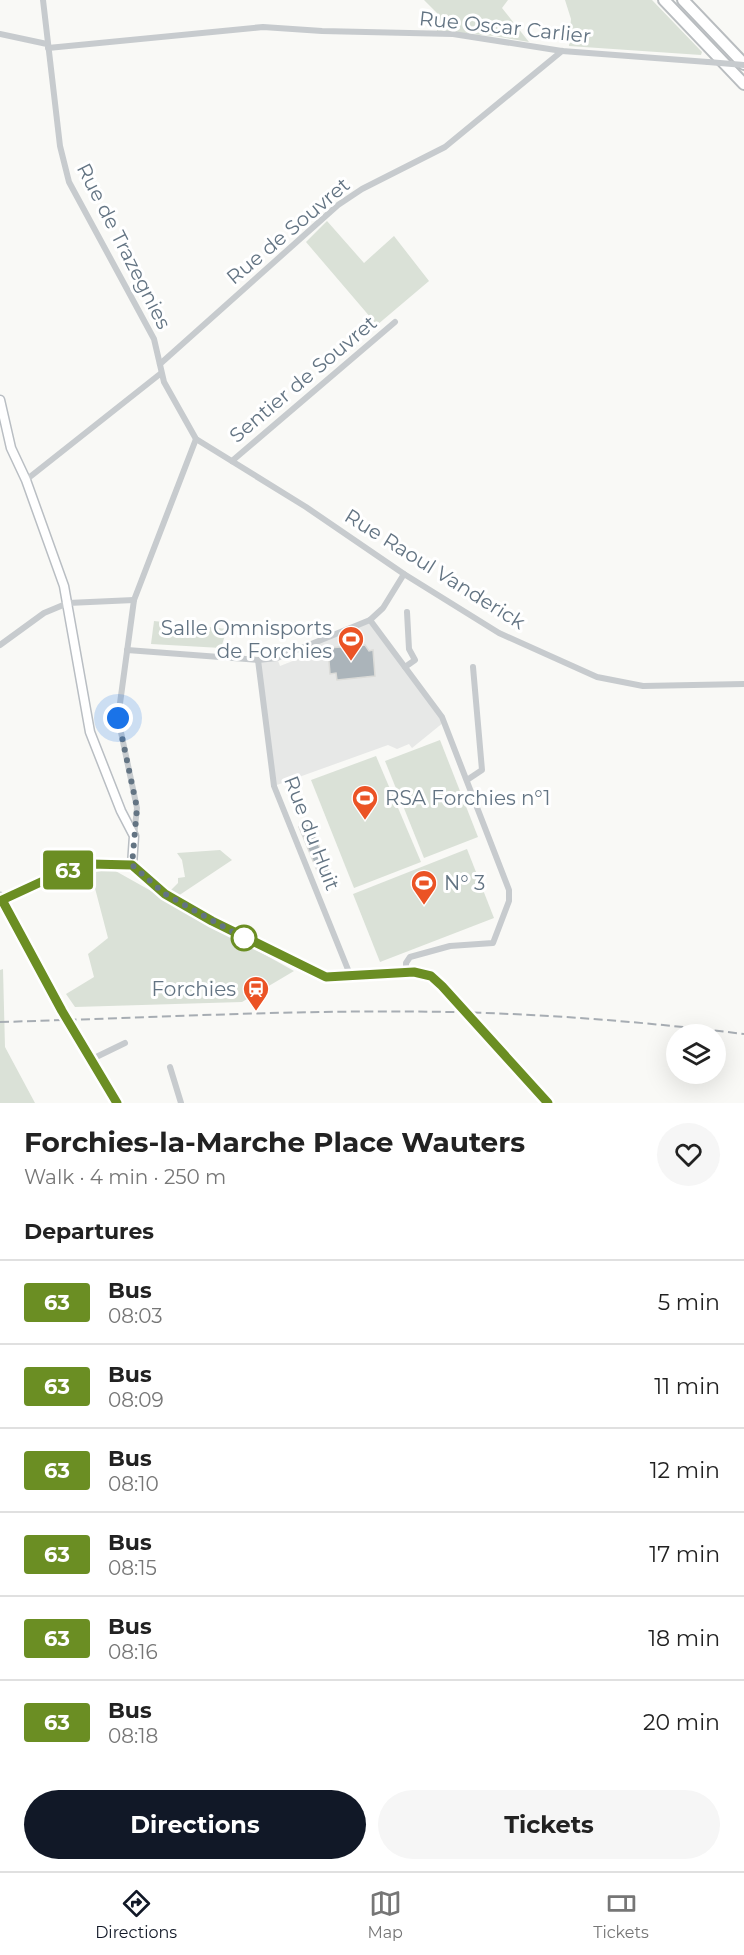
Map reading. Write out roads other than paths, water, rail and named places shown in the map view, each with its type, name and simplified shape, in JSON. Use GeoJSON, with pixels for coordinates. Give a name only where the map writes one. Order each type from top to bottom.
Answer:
{"type":"FeatureCollection","features":[{"type":"Feature","properties":{"kind":"highway"},"geometry":{"type":"LineString","coordinates":[[664,0],[744,84]]}},
{"type":"Feature","properties":{"kind":"highway"},"geometry":{"type":"LineString","coordinates":[[683,0],[744,64]]}},
{"type":"Feature","properties":{"kind":"street","name":"Rue de Trazegnies"},"geometry":{"type":"LineString","coordinates":[[43,0],[63,163],[69,182],[154,339],[160,374],[196,439]]}},
{"type":"Feature","properties":{"kind":"street","name":"Rue Oscar Carlier"},"geometry":{"type":"LineString","coordinates":[[0,34],[47,46],[263,27],[453,34],[562,51],[744,64]]}},
{"type":"Feature","properties":{"kind":"street","name":"Rue de Souvret"},"geometry":{"type":"LineString","coordinates":[[160,364],[338,204],[362,189],[445,147],[562,51]]}},
{"type":"Feature","properties":{"kind":"street","name":"Sentier de Souvret"},"geometry":{"type":"LineString","coordinates":[[232,461],[395,322]]}},
{"type":"Feature","properties":{"kind":"street"},"geometry":{"type":"LineString","coordinates":[[26,480],[160,374]]}},
{"type":"Feature","properties":{"kind":"street"},"geometry":{"type":"LineString","coordinates":[[0,399],[11,448],[26,480],[64,586],[90,732],[121,812],[134,836]]}},
{"type":"Feature","properties":{"kind":"street","name":"Rue Raoul Vanderick"},"geometry":{"type":"LineString","coordinates":[[196,439],[306,507],[404,574],[499,633],[597,676],[643,686],[744,684]]}},
{"type":"Feature","properties":{"kind":"street"},"geometry":{"type":"LineString","coordinates":[[132,865],[137,808],[118,718],[134,600],[196,439]]}},
{"type":"Feature","properties":{"kind":"street"},"geometry":{"type":"LineString","coordinates":[[127,650],[258,660],[277,658],[370,620],[382,609],[404,574]]}},
{"type":"Feature","properties":{"kind":"street"},"geometry":{"type":"LineString","coordinates":[[0,645],[45,613],[68,603],[134,600]]}},
{"type":"Feature","properties":{"kind":"street"},"geometry":{"type":"LineString","coordinates":[[405,667],[415,660],[410,649],[407,612]]}},
{"type":"Feature","properties":{"kind":"street"},"geometry":{"type":"LineString","coordinates":[[370,620],[442,717],[509,890],[509,901],[494,943],[450,946],[410,957],[406,963],[406,972]]}},
{"type":"Feature","properties":{"kind":"street","name":"Rue du Huit"},"geometry":{"type":"LineString","coordinates":[[258,660],[274,786],[351,977]]}},
{"type":"Feature","properties":{"kind":"street"},"geometry":{"type":"LineString","coordinates":[[467,780],[482,770],[473,667]]}},
{"type":"Feature","properties":{"kind":"street"},"geometry":{"type":"LineString","coordinates":[[117,1103],[90,1060],[1,898],[69,869],[98,864],[132,865],[165,894],[248,940],[326,977],[406,972],[426,974],[442,986],[548,1103]]}},
{"type":"Feature","properties":{"kind":"street"},"geometry":{"type":"LineString","coordinates":[[90,1060],[125,1043]]}},
{"type":"Feature","properties":{"kind":"street"},"geometry":{"type":"LineString","coordinates":[[170,1067],[182,1103]]}},
{"type":"Feature","properties":{"kind":"railway"},"geometry":{"type":"LineString","coordinates":[[0,1022],[394,1011],[597,1019],[744,1034]]}},
{"type":"Feature","properties":{"kind":"place","name":"Salle Omnisports de Forchies"},"geometry":{"type":"Point","coordinates":[351,662]}},
{"type":"Feature","properties":{"kind":"place","name":"RSA Forchies n°1"},"geometry":{"type":"Point","coordinates":[365,821]}},
{"type":"Feature","properties":{"kind":"place","name":"N° 3"},"geometry":{"type":"Point","coordinates":[424,906]}},
{"type":"Feature","properties":{"kind":"place","name":"Forchies"},"geometry":{"type":"Point","coordinates":[256,1012]}}]}
